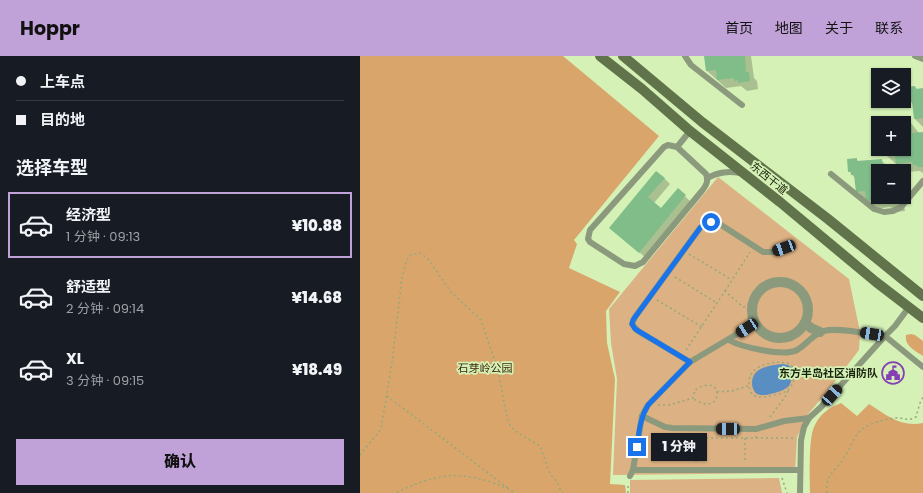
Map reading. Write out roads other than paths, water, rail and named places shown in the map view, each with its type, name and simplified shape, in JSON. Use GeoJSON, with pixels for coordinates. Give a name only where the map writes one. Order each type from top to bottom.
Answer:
{"type":"FeatureCollection","features":[{"type":"Feature","properties":{"kind":"main road","name":"东西干道"},"geometry":{"type":"LineString","coordinates":[[600,56],[876,282],[923,318]]}},
{"type":"Feature","properties":{"kind":"main road","name":"东西干道"},"geometry":{"type":"LineString","coordinates":[[623,56],[702,122],[828,219],[923,296]]}},
{"type":"Feature","properties":{"kind":"street"},"geometry":{"type":"LineString","coordinates":[[782,281],[791,283],[802,292],[808,304],[808,313],[805,323],[794,335],[785,338],[776,338],[767,335],[751,326],[752,307],[757,294],[763,287],[772,282],[782,281]]}},
{"type":"Feature","properties":{"kind":"street"},"geometry":{"type":"LineString","coordinates":[[805,323],[811,328],[820,332]]}},
{"type":"Feature","properties":{"kind":"lane"},"geometry":{"type":"LineString","coordinates":[[685,56],[691,64],[742,105]]}},
{"type":"Feature","properties":{"kind":"lane"},"geometry":{"type":"LineString","coordinates":[[915,56],[923,59]]}},
{"type":"Feature","properties":{"kind":"lane"},"geometry":{"type":"LineString","coordinates":[[677,147],[690,131]]}},
{"type":"Feature","properties":{"kind":"lane"},"geometry":{"type":"LineString","coordinates":[[708,178],[706,174],[677,147],[668,145],[664,147],[590,230],[588,239],[590,242],[624,264],[635,266],[643,262],[701,192],[708,178],[726,171],[744,173]]}},
{"type":"Feature","properties":{"kind":"lane"},"geometry":{"type":"LineString","coordinates":[[831,174],[874,209],[884,212],[893,211],[901,207],[923,181]]}},
{"type":"Feature","properties":{"kind":"lane"},"geometry":{"type":"LineString","coordinates":[[690,362],[638,331],[633,326],[633,320],[704,224],[711,222],[719,223],[763,252],[767,253],[784,248]]}},
{"type":"Feature","properties":{"kind":"lane"},"geometry":{"type":"LineString","coordinates":[[800,493],[801,440],[804,427],[809,418],[821,407],[895,326],[909,307]]}},
{"type":"Feature","properties":{"kind":"lane"},"geometry":{"type":"LineString","coordinates":[[751,326],[690,362],[648,405],[642,416],[632,473],[696,470],[800,470]]}},
{"type":"Feature","properties":{"kind":"lane"},"geometry":{"type":"LineString","coordinates":[[729,340],[740,345],[783,353],[797,350],[820,332],[826,330],[860,332],[885,336],[923,367]]}},
{"type":"Feature","properties":{"kind":"lane"},"geometry":{"type":"LineString","coordinates":[[642,416],[665,427],[672,428],[756,429],[784,421],[809,418]]}},
{"type":"Feature","properties":{"kind":"water"},"geometry":{"type":"Polygon","coordinates":[[[783,364],[792,368],[792,377],[789,386],[783,390],[768,395],[760,395],[756,393],[752,386],[755,373],[763,368],[783,364]]]}},
{"type":"Feature","properties":{"kind":"place","name":"东方半岛社区消防队"},"geometry":{"type":"Point","coordinates":[893,373]}},
{"type":"Feature","properties":{"kind":"park label","name":"石芽岭公园"},"geometry":{"type":"Point","coordinates":[485,368]}}]}
